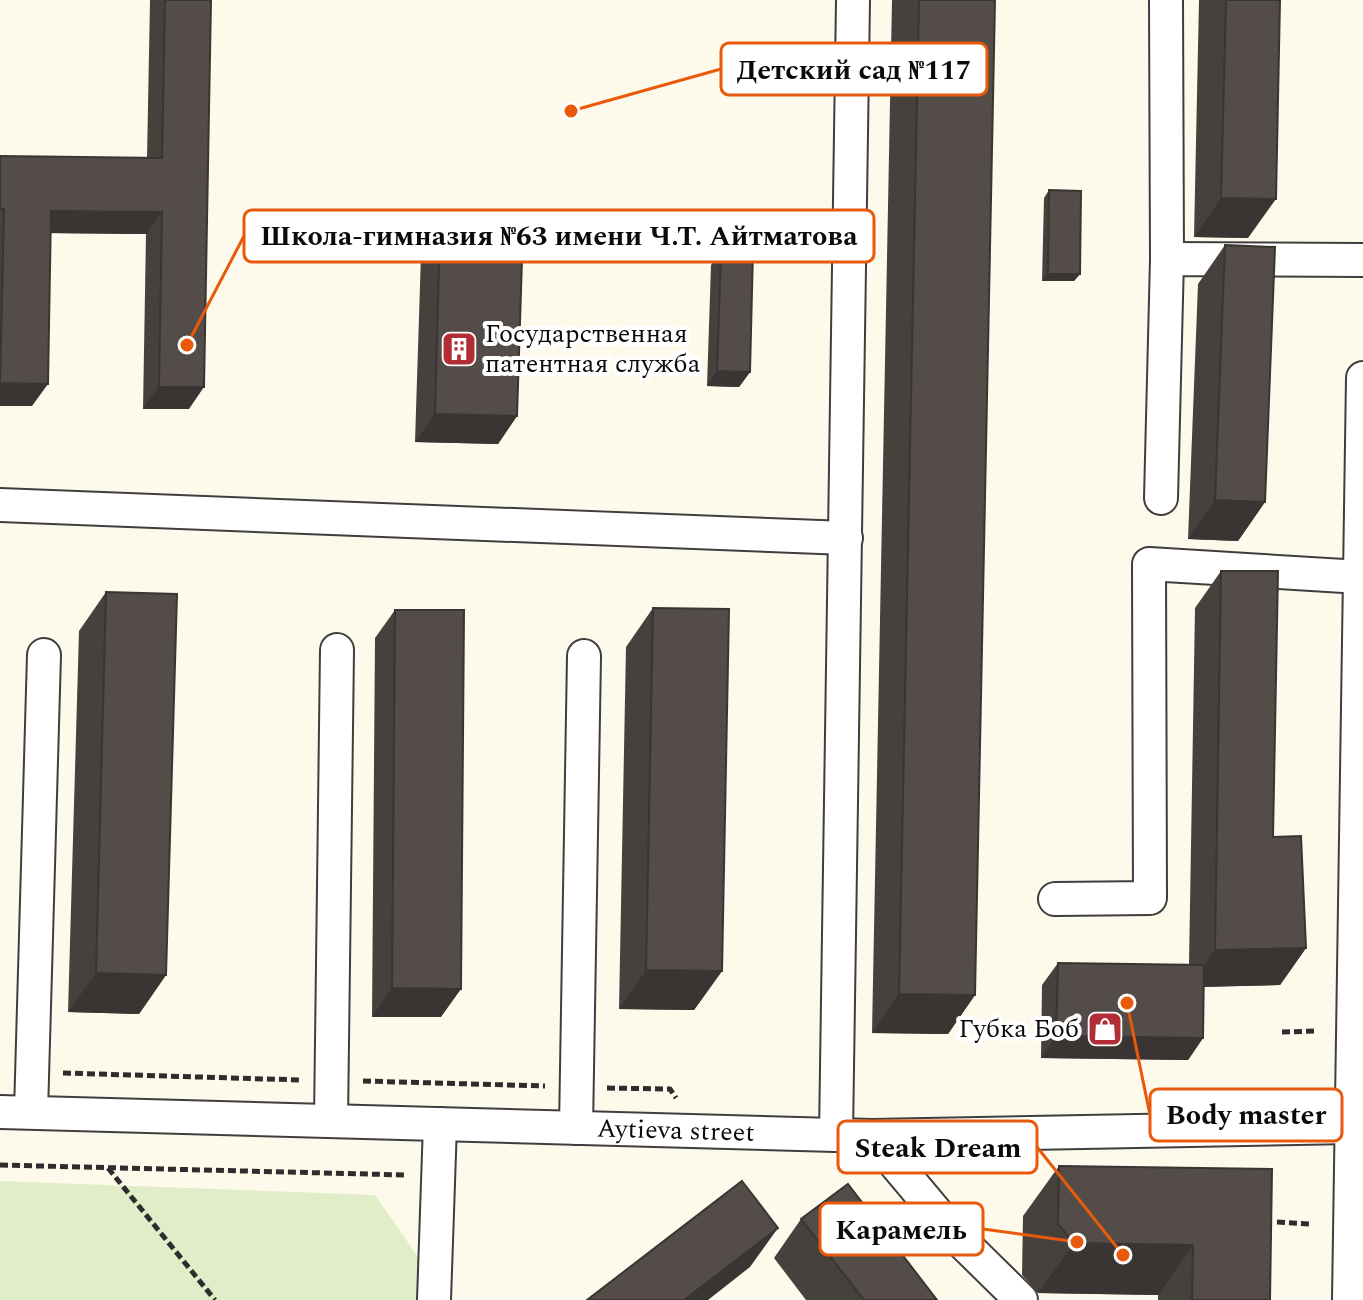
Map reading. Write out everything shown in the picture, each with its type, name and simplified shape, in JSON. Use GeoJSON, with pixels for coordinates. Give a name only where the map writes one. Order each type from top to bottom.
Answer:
{"type":"FeatureCollection","features":[{"type":"Feature","properties":{"kind":"street"},"geometry":{"type":"LineString","coordinates":[[836,1135],[853,0]]}},
{"type":"Feature","properties":{"kind":"street"},"geometry":{"type":"LineString","coordinates":[[1161,498],[1167,259],[1166,0]]}},
{"type":"Feature","properties":{"kind":"street"},"geometry":{"type":"LineString","coordinates":[[1167,259],[1363,260]]}},
{"type":"Feature","properties":{"kind":"street"},"geometry":{"type":"LineString","coordinates":[[1349,1300],[1360,759],[1363,378]]}},
{"type":"Feature","properties":{"kind":"street"},"geometry":{"type":"LineString","coordinates":[[0,505],[846,538]]}},
{"type":"Feature","properties":{"kind":"street"},"geometry":{"type":"LineString","coordinates":[[1055,899],[1150,898],[1149,564],[1360,577]]}},
{"type":"Feature","properties":{"kind":"street"},"geometry":{"type":"LineString","coordinates":[[331,1121],[337,650]]}},
{"type":"Feature","properties":{"kind":"street"},"geometry":{"type":"LineString","coordinates":[[16,1112],[44,655]]}},
{"type":"Feature","properties":{"kind":"street"},"geometry":{"type":"LineString","coordinates":[[576,1128],[584,656]]}},
{"type":"Feature","properties":{"kind":"street","name":"Aytieva street"},"geometry":{"type":"LineString","coordinates":[[16,1112],[872,1136],[1351,1127]]}},
{"type":"Feature","properties":{"kind":"street"},"geometry":{"type":"LineString","coordinates":[[434,1300],[440,1124]]}},
{"type":"Feature","properties":{"kind":"street"},"geometry":{"type":"LineString","coordinates":[[872,1136],[955,1235],[1021,1300]]}},
{"type":"Feature","properties":{"kind":"path"},"geometry":{"type":"LineString","coordinates":[[1282,1032],[1316,1031]]}},
{"type":"Feature","properties":{"kind":"path"},"geometry":{"type":"LineString","coordinates":[[0,1165],[437,1176]]}},
{"type":"Feature","properties":{"kind":"path"},"geometry":{"type":"LineString","coordinates":[[108,1168],[215,1300]]}},
{"type":"Feature","properties":{"kind":"path"},"geometry":{"type":"LineString","coordinates":[[1277,1222],[1310,1224]]}},
{"type":"Feature","properties":{"kind":"green space"},"geometry":{"type":"Polygon","coordinates":[[[0,1181],[375,1195],[448,1300],[0,1300],[0,1181]]]}},
{"type":"Feature","properties":{"kind":"building"},"geometry":{"type":"Polygon","coordinates":[[[165,0],[211,0],[204,387],[159,387],[162,212],[51,211],[48,384],[0,383],[4,209],[0,209],[0,156],[162,158],[165,0]]]}},
{"type":"Feature","properties":{"kind":"building"},"geometry":{"type":"Polygon","coordinates":[[[919,0],[995,0],[975,995],[899,994],[919,0]]]}},
{"type":"Feature","properties":{"kind":"building"},"geometry":{"type":"Polygon","coordinates":[[[1226,0],[1280,0],[1276,199],[1221,198],[1226,0]]]}},
{"type":"Feature","properties":{"kind":"building"},"geometry":{"type":"Polygon","coordinates":[[[1049,190],[1081,191],[1080,274],[1048,274],[1049,190]]]}},
{"type":"Feature","properties":{"kind":"building","name":"Государственная патентная служба"},"geometry":{"type":"Polygon","coordinates":[[[440,226],[523,228],[517,416],[435,414],[440,226]]]}},
{"type":"Feature","properties":{"kind":"building"},"geometry":{"type":"Polygon","coordinates":[[[1225,245],[1275,247],[1265,502],[1215,500],[1225,245]]]}},
{"type":"Feature","properties":{"kind":"building"},"geometry":{"type":"Polygon","coordinates":[[[721,250],[753,250],[750,372],[717,371],[721,250]]]}},
{"type":"Feature","properties":{"kind":"building"},"geometry":{"type":"Polygon","coordinates":[[[1221,571],[1278,571],[1273,837],[1301,836],[1306,948],[1215,950],[1221,571]]]}},
{"type":"Feature","properties":{"kind":"building"},"geometry":{"type":"Polygon","coordinates":[[[106,592],[177,594],[166,975],[96,973],[106,592]]]}},
{"type":"Feature","properties":{"kind":"building"},"geometry":{"type":"Polygon","coordinates":[[[653,608],[729,609],[722,971],[646,970],[653,608]]]}},
{"type":"Feature","properties":{"kind":"building"},"geometry":{"type":"Polygon","coordinates":[[[395,610],[464,610],[461,989],[392,988],[395,610]]]}},
{"type":"Feature","properties":{"kind":"building"},"geometry":{"type":"Polygon","coordinates":[[[1058,963],[1204,965],[1203,1038],[1056,1036],[1058,963]]]}},
{"type":"Feature","properties":{"kind":"building"},"geometry":{"type":"Polygon","coordinates":[[[1059,1166],[1272,1169],[1270,1300],[1192,1300],[1193,1245],[1074,1243],[1058,1224],[1059,1166]]]}},
{"type":"Feature","properties":{"kind":"building"},"geometry":{"type":"Polygon","coordinates":[[[742,1181],[778,1228],[684,1300],[587,1300],[742,1181]]]}},
{"type":"Feature","properties":{"kind":"building"},"geometry":{"type":"Polygon","coordinates":[[[848,1184],[937,1300],[864,1300],[801,1219],[848,1184]]]}},
{"type":"Feature","properties":{"kind":"place","name":"Детский сад №117"},"geometry":{"type":"Point","coordinates":[571,111]}},
{"type":"Feature","properties":{"kind":"place","name":"Школа-гимназия №63 имени Ч.Т. Айтматова"},"geometry":{"type":"Point","coordinates":[187,345]}},
{"type":"Feature","properties":{"kind":"place","name":"Государственная патентная служба"},"geometry":{"type":"Point","coordinates":[459,349]}},
{"type":"Feature","properties":{"kind":"place","name":"Body master"},"geometry":{"type":"Point","coordinates":[1127,1003]}},
{"type":"Feature","properties":{"kind":"place","name":"Губка Боб"},"geometry":{"type":"Point","coordinates":[1105,1029]}},
{"type":"Feature","properties":{"kind":"place","name":"Карамель"},"geometry":{"type":"Point","coordinates":[1077,1242]}},
{"type":"Feature","properties":{"kind":"place","name":"Steak Dream"},"geometry":{"type":"Point","coordinates":[1123,1255]}}]}
